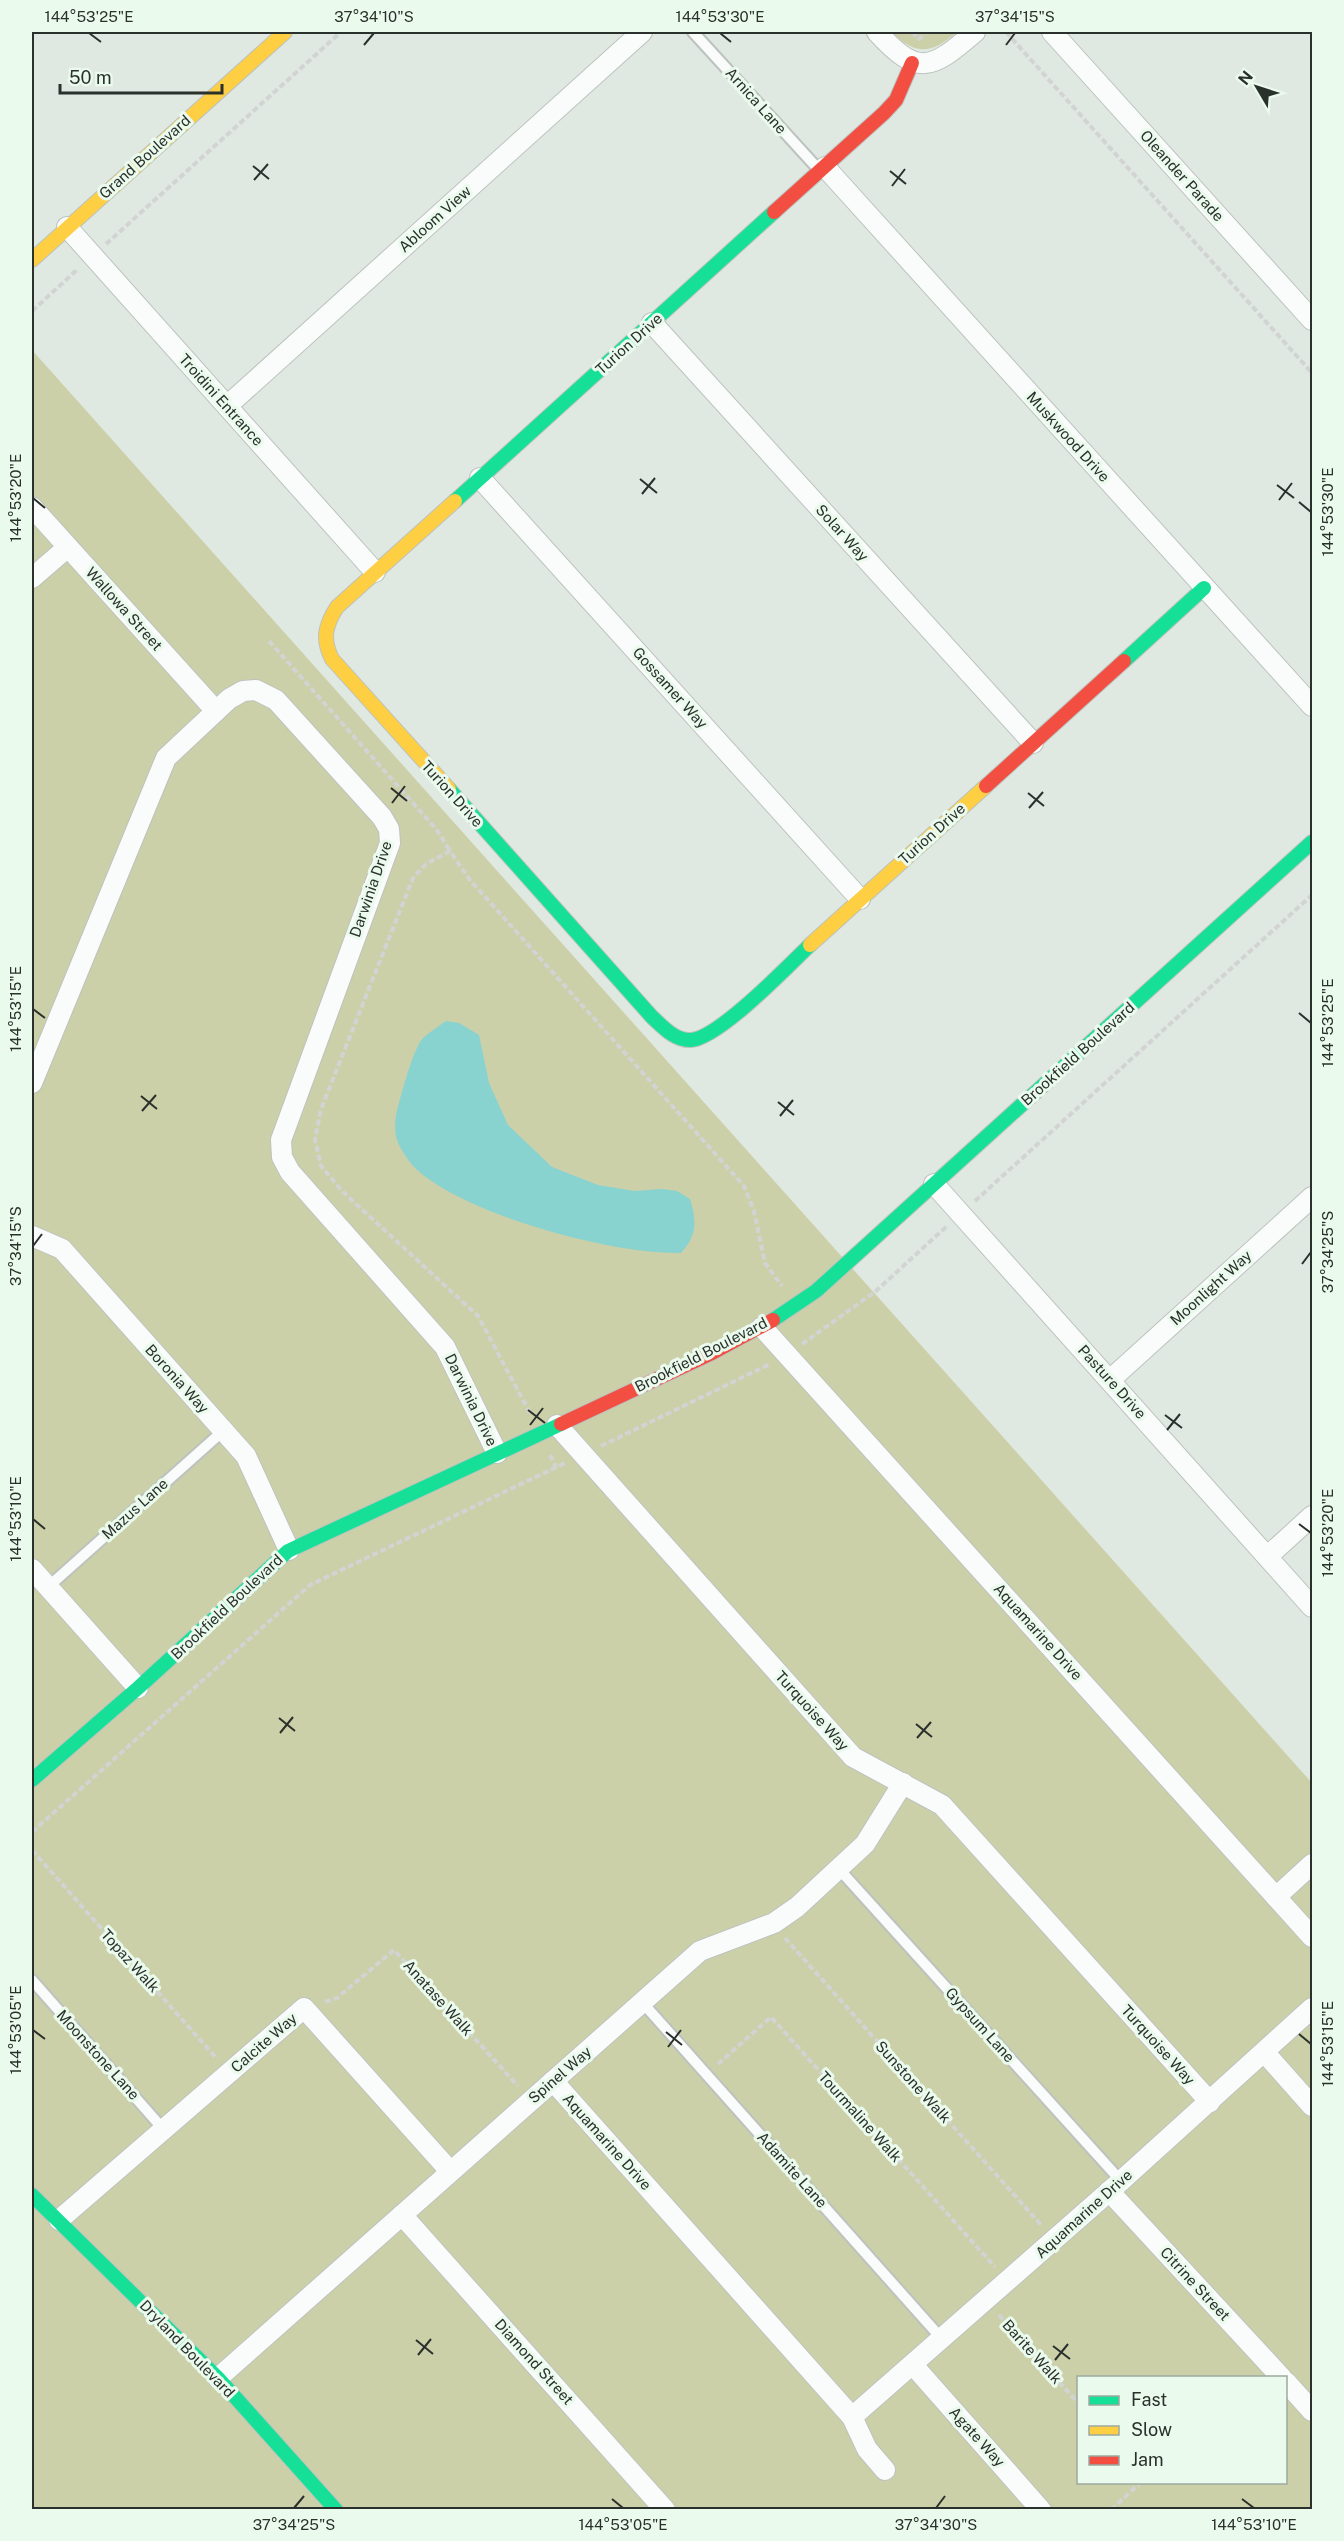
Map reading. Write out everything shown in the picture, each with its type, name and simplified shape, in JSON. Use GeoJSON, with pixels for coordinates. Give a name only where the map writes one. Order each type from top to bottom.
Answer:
{"type":"FeatureCollection","features":[{"type":"Feature","properties":{"kind":"street","name":"Grand Boulevard"},"geometry":{"type":"LineString","coordinates":[[32,260],[285,32]]}},
{"type":"Feature","properties":{"kind":"street","name":"Abloom View"},"geometry":{"type":"LineString","coordinates":[[227,406],[642,32]]}},
{"type":"Feature","properties":{"kind":"street"},"geometry":{"type":"LineString","coordinates":[[877,32],[896,53],[912,63],[926,64],[939,60],[975,32]]}},
{"type":"Feature","properties":{"kind":"street","name":"Oleander Parade"},"geometry":{"type":"LineString","coordinates":[[1052,32],[1312,320]]}},
{"type":"Feature","properties":{"kind":"street","name":"Turion Drive"},"geometry":{"type":"LineString","coordinates":[[912,63],[896,100],[337,607],[324,630],[325,645],[332,659],[667,1032],[679,1039],[694,1040],[709,1035],[1204,588]]}},
{"type":"Feature","properties":{"kind":"street","name":"Muskwood Drive"},"geometry":{"type":"LineString","coordinates":[[822,169],[1312,706]]}},
{"type":"Feature","properties":{"kind":"street","name":"Troidini Entrance"},"geometry":{"type":"LineString","coordinates":[[67,227],[375,572]]}},
{"type":"Feature","properties":{"kind":"street","name":"Solar Way"},"geometry":{"type":"LineString","coordinates":[[652,323],[1033,743]]}},
{"type":"Feature","properties":{"kind":"street","name":"Gossamer Way"},"geometry":{"type":"LineString","coordinates":[[480,478],[860,898]]}},
{"type":"Feature","properties":{"kind":"street","name":"Wallowa Street"},"geometry":{"type":"LineString","coordinates":[[32,507],[216,711]]}},
{"type":"Feature","properties":{"kind":"street"},"geometry":{"type":"LineString","coordinates":[[32,578],[68,547]]}},
{"type":"Feature","properties":{"kind":"street","name":"Darwinia Drive"},"geometry":{"type":"LineString","coordinates":[[32,1083],[166,758],[216,711],[243,691],[256,690],[276,700],[382,817],[389,829],[390,843],[281,1140],[282,1157],[291,1172],[445,1347],[497,1453]]}},
{"type":"Feature","properties":{"kind":"street","name":"Brookfield Boulevard"},"geometry":{"type":"LineString","coordinates":[[32,1780],[138,1688],[289,1551],[710,1354],[762,1327],[816,1291],[1312,842]]}},
{"type":"Feature","properties":{"kind":"street","name":"Pasture Drive"},"geometry":{"type":"LineString","coordinates":[[934,1184],[1312,1607]]}},
{"type":"Feature","properties":{"kind":"street","name":"Moonlight Way"},"geometry":{"type":"LineString","coordinates":[[1110,1380],[1312,1197]]}},
{"type":"Feature","properties":{"kind":"street","name":"Boronia Way"},"geometry":{"type":"LineString","coordinates":[[32,1236],[62,1249],[246,1456],[289,1551]]}},
{"type":"Feature","properties":{"kind":"street","name":"Aquamarine Drive"},"geometry":{"type":"LineString","coordinates":[[762,1327],[1312,1937]]}},
{"type":"Feature","properties":{"kind":"street","name":"Turquoise Way"},"geometry":{"type":"LineString","coordinates":[[548,1429],[583,1455],[853,1757],[942,1805],[1210,2102]]}},
{"type":"Feature","properties":{"kind":"street"},"geometry":{"type":"LineString","coordinates":[[1268,1556],[1312,1516]]}},
{"type":"Feature","properties":{"kind":"street"},"geometry":{"type":"LineString","coordinates":[[32,1569],[138,1688]]}},
{"type":"Feature","properties":{"kind":"street","name":"Spinel Way"},"geometry":{"type":"LineString","coordinates":[[218,2378],[700,1951],[774,1923],[797,1907],[865,1844],[903,1783]]}},
{"type":"Feature","properties":{"kind":"street"},"geometry":{"type":"LineString","coordinates":[[1276,1897],[1312,1864]]}},
{"type":"Feature","properties":{"kind":"street","name":"Calcite Way"},"geometry":{"type":"LineString","coordinates":[[59,2220],[304,2008],[450,2171]]}},
{"type":"Feature","properties":{"kind":"street","name":"Aquamarine Drive"},"geometry":{"type":"LineString","coordinates":[[852,2417],[1210,2102],[1312,2008]]}},
{"type":"Feature","properties":{"kind":"street"},"geometry":{"type":"LineString","coordinates":[[1264,2053],[1312,2106]]}},
{"type":"Feature","properties":{"kind":"street","name":"Aquamarine Drive"},"geometry":{"type":"LineString","coordinates":[[553,2081],[852,2417],[867,2449],[885,2470]]}},
{"type":"Feature","properties":{"kind":"street","name":"Citrine Street"},"geometry":{"type":"LineString","coordinates":[[1115,2186],[1280,2376]]}},
{"type":"Feature","properties":{"kind":"street","name":"Dryland Boulevard"},"geometry":{"type":"LineString","coordinates":[[32,2195],[218,2378],[336,2510]]}},
{"type":"Feature","properties":{"kind":"street","name":"Diamond Street"},"geometry":{"type":"LineString","coordinates":[[402,2215],[665,2510]]}},
{"type":"Feature","properties":{"kind":"street","name":"Agate Way"},"geometry":{"type":"LineString","coordinates":[[913,2365],[1041,2510]]}},
{"type":"Feature","properties":{"kind":"street"},"geometry":{"type":"LineString","coordinates":[[1287,2383],[1312,2411]]}},
{"type":"Feature","properties":{"kind":"lane","name":"Arnica Lane"},"geometry":{"type":"LineString","coordinates":[[693,32],[822,169]]}},
{"type":"Feature","properties":{"kind":"lane","name":"Mazus Lane"},"geometry":{"type":"LineString","coordinates":[[48,1587],[223,1431]]}},
{"type":"Feature","properties":{"kind":"lane","name":"Gypsum Lane"},"geometry":{"type":"LineString","coordinates":[[839,1869],[1115,2186]]}},
{"type":"Feature","properties":{"kind":"lane","name":"Moonstone Lane"},"geometry":{"type":"LineString","coordinates":[[32,1980],[164,2130]]}},
{"type":"Feature","properties":{"kind":"lane","name":"Adamite Lane"},"geometry":{"type":"LineString","coordinates":[[642,2002],[942,2339]]}},
{"type":"Feature","properties":{"kind":"path"},"geometry":{"type":"LineString","coordinates":[[32,311],[341,32]]}},
{"type":"Feature","properties":{"kind":"path"},"geometry":{"type":"LineString","coordinates":[[912,32],[919,39],[927,32]]}},
{"type":"Feature","properties":{"kind":"path"},"geometry":{"type":"LineString","coordinates":[[1006,32],[1312,373]]}},
{"type":"Feature","properties":{"kind":"path"},"geometry":{"type":"LineString","coordinates":[[269,641],[437,830],[470,880],[744,1186],[754,1211],[765,1263],[796,1304],[814,1335]]}},
{"type":"Feature","properties":{"kind":"path"},"geometry":{"type":"LineString","coordinates":[[450,851],[426,864],[413,878],[321,1109],[315,1138],[321,1166],[342,1191],[478,1317],[548,1429],[556,1467]]}},
{"type":"Feature","properties":{"kind":"path"},"geometry":{"type":"LineString","coordinates":[[32,1832],[310,1585],[583,1455],[787,1353],[876,1291],[1312,895]]}},
{"type":"Feature","properties":{"kind":"path","name":"Topaz Walk"},"geometry":{"type":"LineString","coordinates":[[32,1850],[229,2073]]}},
{"type":"Feature","properties":{"kind":"path","name":"Sunstone Walk"},"geometry":{"type":"LineString","coordinates":[[774,1923],[1054,2240]]}},
{"type":"Feature","properties":{"kind":"path","name":"Anatase Walk"},"geometry":{"type":"LineString","coordinates":[[304,2008],[338,1998],[394,1950],[531,2100]]}},
{"type":"Feature","properties":{"kind":"path","name":"Tourmaline Walk"},"geometry":{"type":"LineString","coordinates":[[706,2074],[771,2017],[1008,2281]]}},
{"type":"Feature","properties":{"kind":"path","name":"Barite Walk"},"geometry":{"type":"LineString","coordinates":[[986,2301],[1077,2402]]}},
{"type":"Feature","properties":{"kind":"path"},"geometry":{"type":"LineString","coordinates":[[1111,2510],[1139,2484]]}},
{"type":"Feature","properties":{"kind":"green space"},"geometry":{"type":"Polygon","coordinates":[[[892,32],[957,32],[932,48],[917,49],[909,46],[892,32]]]}},
{"type":"Feature","properties":{"kind":"green space"},"geometry":{"type":"Polygon","coordinates":[[[32,350],[1312,1783],[1312,2509],[32,2509],[32,350]]]}},
{"type":"Feature","properties":{"kind":"water"},"geometry":{"type":"Polygon","coordinates":[[[446,1021],[459,1023],[479,1035],[489,1083],[508,1125],[552,1167],[598,1185],[635,1191],[662,1189],[677,1191],[690,1199],[694,1215],[693,1234],[681,1253],[618,1247],[541,1229],[468,1201],[438,1185],[415,1168],[404,1154],[397,1139],[395,1125],[397,1112],[417,1047],[424,1037],[446,1021]]]}},
{"type":"Feature","properties":{"kind":"traffic: fast"},"geometry":{"type":"LineString","coordinates":[[455,501],[774,212]]}},
{"type":"Feature","properties":{"kind":"traffic: fast"},"geometry":{"type":"LineString","coordinates":[[1124,661],[1204,588]]}},
{"type":"Feature","properties":{"kind":"traffic: fast"},"geometry":{"type":"LineString","coordinates":[[449,789],[652,1017],[670,1033],[680,1038],[691,1040],[703,1036],[735,1015],[810,945]]}},
{"type":"Feature","properties":{"kind":"traffic: fast"},"geometry":{"type":"LineString","coordinates":[[773,1320],[816,1291],[1312,842]]}},
{"type":"Feature","properties":{"kind":"traffic: fast"},"geometry":{"type":"LineString","coordinates":[[32,1780],[138,1688],[288,1551],[561,1424]]}},
{"type":"Feature","properties":{"kind":"traffic: fast"},"geometry":{"type":"LineString","coordinates":[[32,2195],[218,2378],[336,2510]]}},
{"type":"Feature","properties":{"kind":"traffic: slow"},"geometry":{"type":"LineString","coordinates":[[32,260],[285,32]]}},
{"type":"Feature","properties":{"kind":"traffic: slow"},"geometry":{"type":"LineString","coordinates":[[449,789],[332,659],[326,633],[337,607],[455,501]]}},
{"type":"Feature","properties":{"kind":"traffic: slow"},"geometry":{"type":"LineString","coordinates":[[810,945],[986,786]]}},
{"type":"Feature","properties":{"kind":"traffic: jam"},"geometry":{"type":"LineString","coordinates":[[774,212],[884,113],[896,100],[912,63]]}},
{"type":"Feature","properties":{"kind":"traffic: jam"},"geometry":{"type":"LineString","coordinates":[[986,786],[1124,661]]}},
{"type":"Feature","properties":{"kind":"traffic: jam"},"geometry":{"type":"LineString","coordinates":[[561,1424],[710,1354],[773,1320]]}}]}
